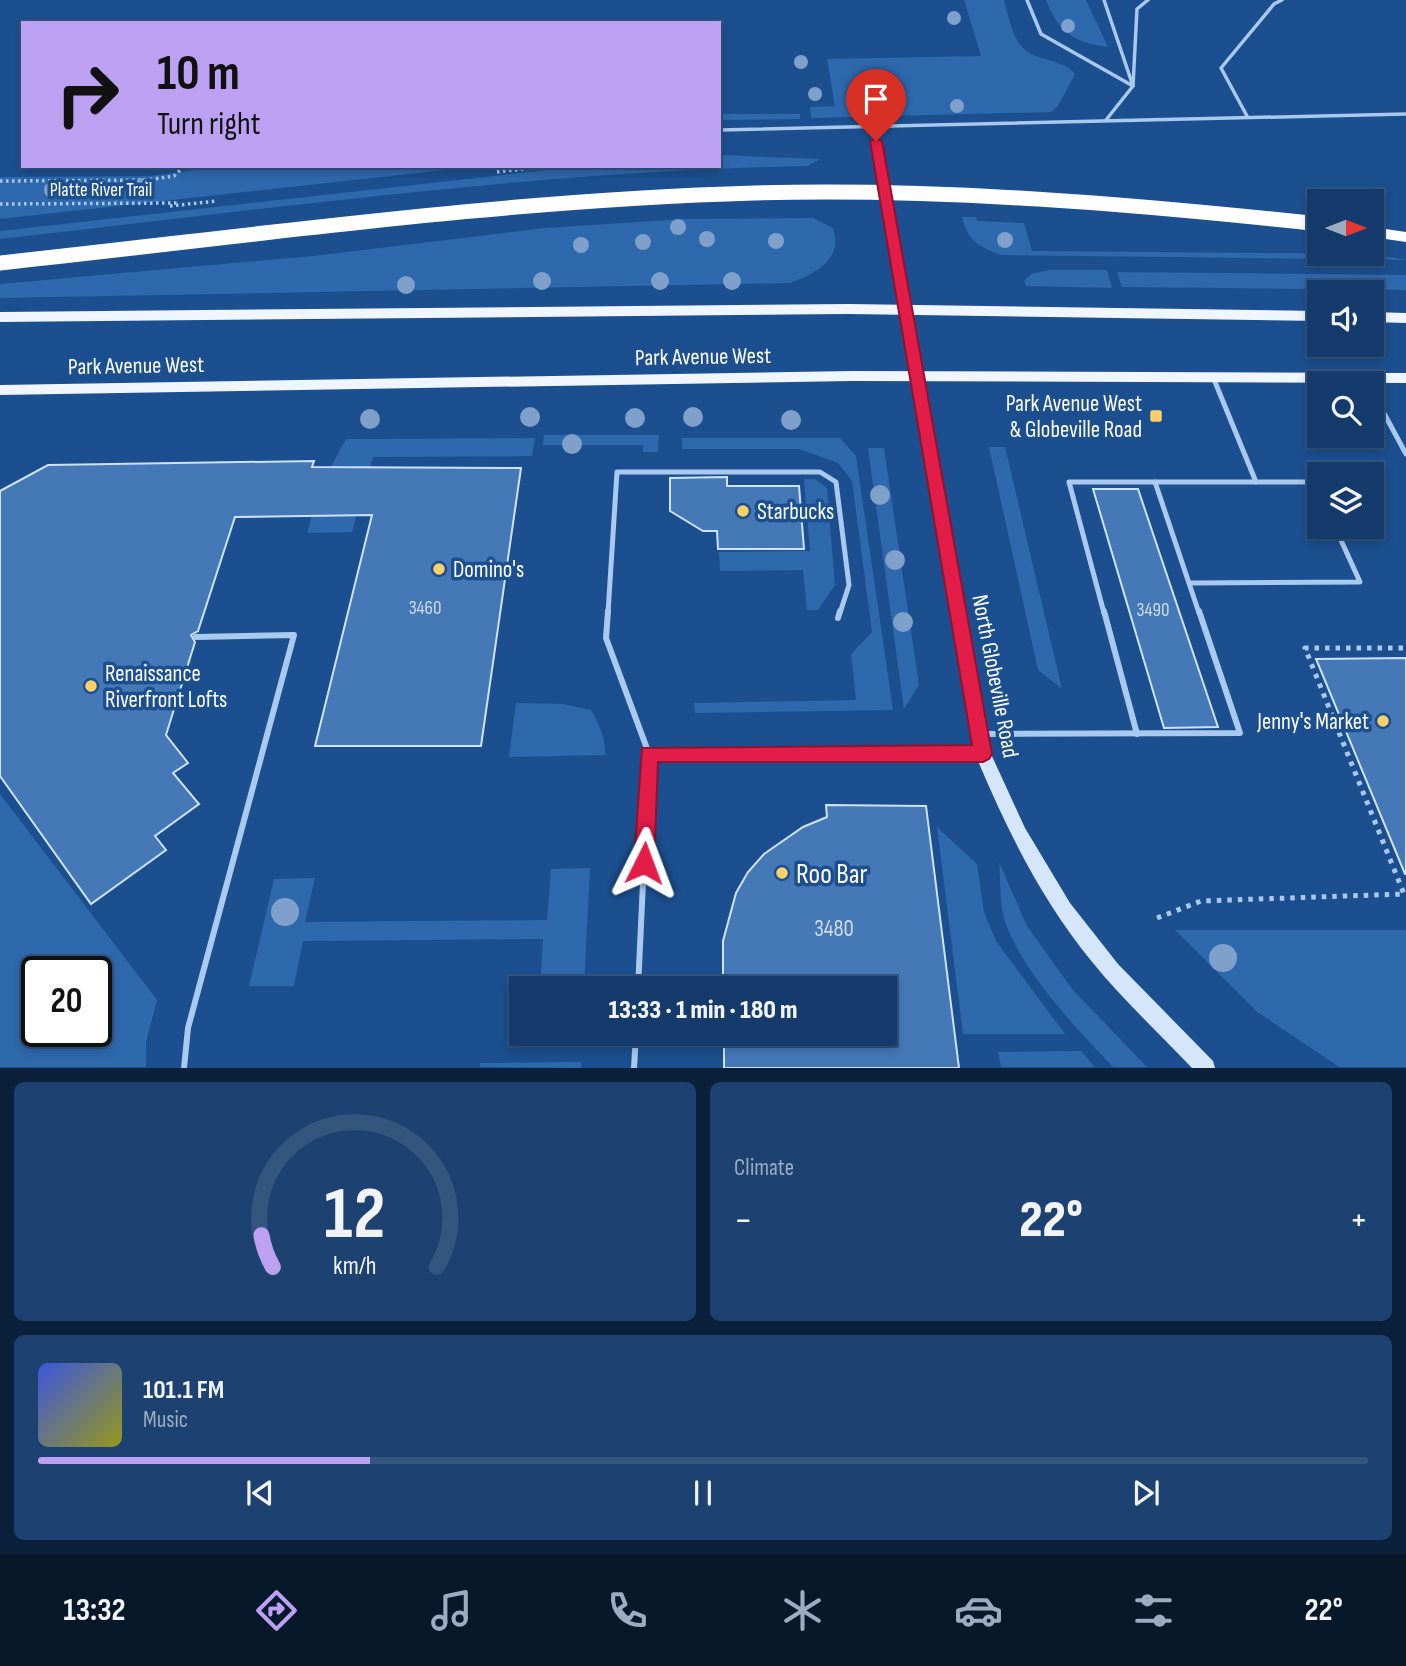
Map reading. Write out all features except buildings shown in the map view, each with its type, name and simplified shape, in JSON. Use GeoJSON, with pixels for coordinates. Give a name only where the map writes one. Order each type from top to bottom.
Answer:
{"type":"FeatureCollection","features":[{"type":"Feature","properties":{"kind":"highway"},"geometry":{"type":"LineString","coordinates":[[0,263],[570,203],[755,193],[886,192],[1084,200],[1307,223]]}},
{"type":"Feature","properties":{"kind":"highway"},"geometry":{"type":"LineString","coordinates":[[1384,234],[1406,237]]}},
{"type":"Feature","properties":{"kind":"main road","name":"Park Avenue West"},"geometry":{"type":"LineString","coordinates":[[0,317],[905,309],[1307,316]]}},
{"type":"Feature","properties":{"kind":"main road"},"geometry":{"type":"LineString","coordinates":[[1384,317],[1406,317]]}},
{"type":"Feature","properties":{"kind":"main road","name":"Park Avenue West"},"geometry":{"type":"LineString","coordinates":[[0,390],[917,376],[1213,377],[1307,381]]}},
{"type":"Feature","properties":{"kind":"main road","name":"Park Avenue West"},"geometry":{"type":"LineString","coordinates":[[1384,382],[1406,379]]}},
{"type":"Feature","properties":{"kind":"street","name":"North Globeville Road"},"geometry":{"type":"LineString","coordinates":[[905,309],[983,754],[1009,820],[1044,879],[1099,956],[1206,1068]]}},
{"type":"Feature","properties":{"kind":"lane"},"geometry":{"type":"LineString","coordinates":[[1027,0],[1041,34],[1133,86]]}},
{"type":"Feature","properties":{"kind":"lane"},"geometry":{"type":"LineString","coordinates":[[1104,0],[1133,86]]}},
{"type":"Feature","properties":{"kind":"lane"},"geometry":{"type":"LineString","coordinates":[[1106,120],[1133,86],[1137,9],[1148,0]]}},
{"type":"Feature","properties":{"kind":"lane"},"geometry":{"type":"LineString","coordinates":[[1247,116],[1221,68],[1275,4],[1282,0]]}},
{"type":"Feature","properties":{"kind":"lane"},"geometry":{"type":"LineString","coordinates":[[721,130],[1406,114]]}},
{"type":"Feature","properties":{"kind":"lane"},"geometry":{"type":"LineString","coordinates":[[873,127],[905,309]]}},
{"type":"Feature","properties":{"kind":"lane"},"geometry":{"type":"LineString","coordinates":[[1213,377],[1256,482]]}},
{"type":"Feature","properties":{"kind":"lane"},"geometry":{"type":"LineString","coordinates":[[1384,413],[1406,454]]}},
{"type":"Feature","properties":{"kind":"lane"},"geometry":{"type":"LineString","coordinates":[[639,976],[649,754],[606,638],[617,472],[820,472],[836,482],[849,586],[838,618]]}},
{"type":"Feature","properties":{"kind":"lane"},"geometry":{"type":"LineString","coordinates":[[1137,734],[1069,482],[1307,482]]}},
{"type":"Feature","properties":{"kind":"lane"},"geometry":{"type":"LineString","coordinates":[[979,734],[1240,733],[1155,482]]}},
{"type":"Feature","properties":{"kind":"lane"},"geometry":{"type":"LineString","coordinates":[[1189,583],[1360,582],[1340,539]]}},
{"type":"Feature","properties":{"kind":"lane"},"geometry":{"type":"LineString","coordinates":[[184,1068],[188,1028],[294,635],[196,637]]}},
{"type":"Feature","properties":{"kind":"lane"},"geometry":{"type":"LineString","coordinates":[[649,754],[983,754]]}},
{"type":"Feature","properties":{"kind":"lane"},"geometry":{"type":"LineString","coordinates":[[634,1068],[635,1046]]}},
{"type":"Feature","properties":{"kind":"path"},"geometry":{"type":"LineString","coordinates":[[0,181],[147,180],[174,176],[182,168]]}},
{"type":"Feature","properties":{"kind":"path","name":"Platte River Trail"},"geometry":{"type":"LineString","coordinates":[[0,204],[202,202]]}},
{"type":"Feature","properties":{"kind":"path"},"geometry":{"type":"LineString","coordinates":[[1157,919],[1201,901],[1404,894],[1305,648],[1406,648]]}},
{"type":"Feature","properties":{"kind":"path"},"geometry":{"type":"LineString","coordinates":[[1345,748],[1352,748]]}},
{"type":"Feature","properties":{"kind":"shaded area"},"geometry":{"type":"Polygon","coordinates":[[[964,0],[1004,0],[1013,31],[1022,47],[1035,55],[1064,65],[1075,74],[1058,106],[1051,112],[811,118],[810,107],[835,106],[827,59],[981,56],[964,0]]]}},
{"type":"Feature","properties":{"kind":"shaded area"},"geometry":{"type":"Polygon","coordinates":[[[1046,0],[1086,0],[1108,47],[1076,39],[1069,34],[1056,21],[1046,0]]]}},
{"type":"Feature","properties":{"kind":"shaded area"},"geometry":{"type":"Polygon","coordinates":[[[721,114],[800,114],[800,119],[721,120],[721,114]]]}},
{"type":"Feature","properties":{"kind":"shaded area"},"geometry":{"type":"Polygon","coordinates":[[[721,155],[820,159],[808,166],[707,169],[505,183],[0,239],[0,231],[565,168],[721,168],[721,155]]]}},
{"type":"Feature","properties":{"kind":"shaded area"},"geometry":{"type":"Polygon","coordinates":[[[210,168],[463,168],[0,219],[0,177],[150,176],[210,168]]]}},
{"type":"Feature","properties":{"kind":"shaded area"},"geometry":{"type":"Polygon","coordinates":[[[962,217],[976,217],[977,221],[1024,223],[1032,251],[1307,253],[1307,259],[1001,255],[975,242],[962,217]]]}},
{"type":"Feature","properties":{"kind":"shaded area"},"geometry":{"type":"Polygon","coordinates":[[[813,218],[833,228],[835,239],[831,257],[817,270],[790,283],[0,298],[0,284],[313,256],[545,228],[685,219],[813,218]]]}},
{"type":"Feature","properties":{"kind":"shaded area"},"geometry":{"type":"Polygon","coordinates":[[[1384,256],[1406,260],[1384,260],[1384,256]]]}},
{"type":"Feature","properties":{"kind":"shaded area"},"geometry":{"type":"Polygon","coordinates":[[[1049,270],[1107,270],[1112,288],[1026,286],[1024,281],[1031,274],[1049,270]]]}},
{"type":"Feature","properties":{"kind":"shaded area"},"geometry":{"type":"Polygon","coordinates":[[[1117,272],[1406,275],[1406,290],[1384,290],[1384,280],[1307,280],[1307,289],[1122,287],[1117,272]]]}},
{"type":"Feature","properties":{"kind":"shaded area"},"geometry":{"type":"Polygon","coordinates":[[[544,435],[659,435],[658,452],[643,452],[643,445],[543,445],[544,435]]]}},
{"type":"Feature","properties":{"kind":"shaded area"},"geometry":{"type":"Polygon","coordinates":[[[535,438],[532,456],[373,457],[352,532],[307,533],[320,487],[346,439],[535,438]]]}},
{"type":"Feature","properties":{"kind":"shaded area"},"geometry":{"type":"Polygon","coordinates":[[[682,438],[840,438],[856,456],[893,710],[695,713],[694,703],[856,700],[851,654],[872,632],[852,481],[838,463],[799,449],[682,449],[682,438]]]}},
{"type":"Feature","properties":{"kind":"shaded area"},"geometry":{"type":"Polygon","coordinates":[[[989,447],[1005,447],[1062,689],[1038,670],[989,447]]]}},
{"type":"Feature","properties":{"kind":"shaded area"},"geometry":{"type":"Polygon","coordinates":[[[868,448],[884,448],[919,685],[904,709],[868,448]]]}},
{"type":"Feature","properties":{"kind":"shaded area"},"geometry":{"type":"Polygon","coordinates":[[[804,479],[815,479],[827,488],[835,585],[818,610],[807,610],[803,570],[720,571],[719,552],[810,551],[804,479]]]}},
{"type":"Feature","properties":{"kind":"shaded area"},"geometry":{"type":"Polygon","coordinates":[[[516,703],[563,704],[591,710],[601,732],[605,755],[509,757],[516,703]]]}},
{"type":"Feature","properties":{"kind":"shaded area"},"geometry":{"type":"Polygon","coordinates":[[[0,794],[157,1000],[146,1042],[146,1067],[0,1067],[0,794]]]}},
{"type":"Feature","properties":{"kind":"shaded area"},"geometry":{"type":"Polygon","coordinates":[[[937,827],[977,864],[984,912],[996,941],[1065,1034],[963,1034],[937,827]]]}},
{"type":"Feature","properties":{"kind":"shaded area"},"geometry":{"type":"Polygon","coordinates":[[[999,862],[1027,926],[1072,989],[1147,1067],[1113,1067],[1067,1017],[1037,979],[1024,960],[1005,921],[999,862]]]}},
{"type":"Feature","properties":{"kind":"shaded area"},"geometry":{"type":"Polygon","coordinates":[[[590,868],[585,976],[541,976],[543,939],[303,941],[294,986],[249,986],[274,879],[315,878],[305,922],[547,920],[551,869],[590,868]]]}},
{"type":"Feature","properties":{"kind":"shaded area"},"geometry":{"type":"Polygon","coordinates":[[[1175,930],[1406,930],[1406,1067],[1339,1067],[1256,1011],[1175,930]]]}},
{"type":"Feature","properties":{"kind":"shaded area"},"geometry":{"type":"Polygon","coordinates":[[[1081,1051],[1095,1067],[1001,1067],[998,1052],[1081,1051]]]}},
{"type":"Feature","properties":{"kind":"shaded area"},"geometry":{"type":"Polygon","coordinates":[[[581,1062],[581,1068],[480,1067],[480,1063],[581,1062]]]}},
{"type":"Feature","properties":{"kind":"place","name":"Park Avenue West & Globeville Road"},"geometry":{"type":"Point","coordinates":[1156,416]}},
{"type":"Feature","properties":{"kind":"place","name":"Starbucks"},"geometry":{"type":"Point","coordinates":[743,511]}},
{"type":"Feature","properties":{"kind":"place","name":"Domino's"},"geometry":{"type":"Point","coordinates":[439,569]}},
{"type":"Feature","properties":{"kind":"place","name":"Renaissance Riverfront Lofts"},"geometry":{"type":"Point","coordinates":[91,686]}},
{"type":"Feature","properties":{"kind":"place","name":"Jenny's Market"},"geometry":{"type":"Point","coordinates":[1383,721]}},
{"type":"Feature","properties":{"kind":"place","name":"Roo Bar"},"geometry":{"type":"Point","coordinates":[782,873]}},
{"type":"Feature","properties":{"kind":"route"},"geometry":{"type":"LineString","coordinates":[[644,863],[649,754],[983,754],[876,141]]}}]}
